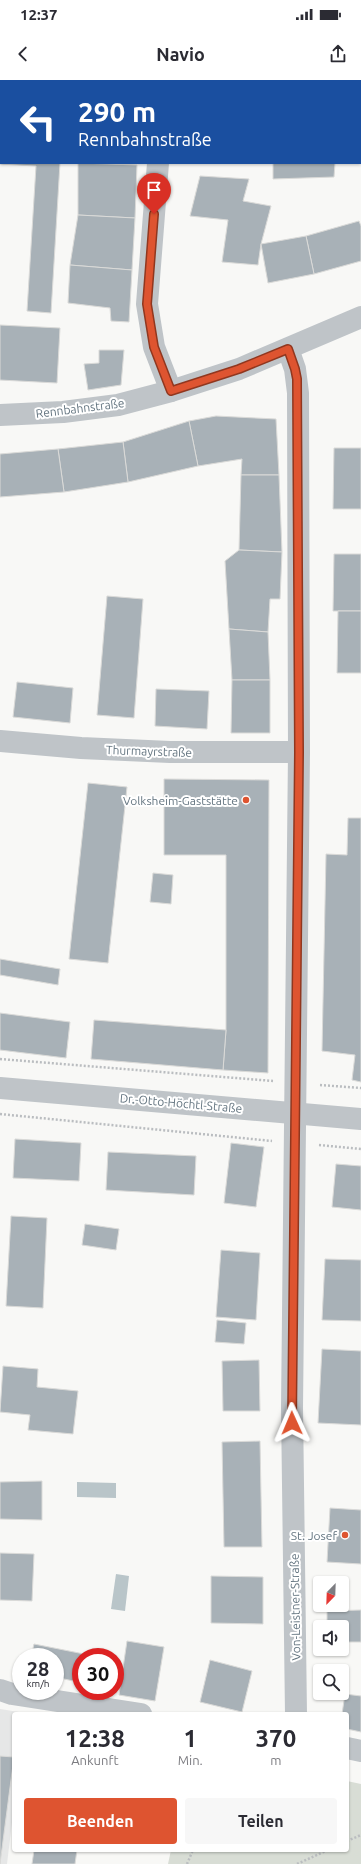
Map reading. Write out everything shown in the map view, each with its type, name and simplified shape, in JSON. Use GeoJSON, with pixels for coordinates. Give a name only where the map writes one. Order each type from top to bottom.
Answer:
{"type":"FeatureCollection","features":[{"type":"Feature","properties":{"kind":"street"},"geometry":{"type":"LineString","coordinates":[[158,164],[147,304],[154,347],[171,391]]}},
{"type":"Feature","properties":{"kind":"street","name":"Rennbahnstraße"},"geometry":{"type":"LineString","coordinates":[[0,415],[63,412],[118,405],[171,391],[239,369],[361,317]]}},
{"type":"Feature","properties":{"kind":"street","name":"Von-Leistner-Straße"},"geometry":{"type":"LineString","coordinates":[[288,349],[295,369],[298,393],[299,752],[292,1408],[296,1712]]}},
{"type":"Feature","properties":{"kind":"street","name":"Thurmayrstraße"},"geometry":{"type":"LineString","coordinates":[[0,741],[82,748],[170,752],[299,752]]}},
{"type":"Feature","properties":{"kind":"street","name":"Dr.-Otto-Höchtl-Straße"},"geometry":{"type":"LineString","coordinates":[[0,1088],[361,1119]]}},
{"type":"Feature","properties":{"kind":"street"},"geometry":{"type":"LineString","coordinates":[[0,1690],[12,1694],[128,1712]]}},
{"type":"Feature","properties":{"kind":"street"},"geometry":{"type":"LineString","coordinates":[[349,1748],[361,1751]]}},
{"type":"Feature","properties":{"kind":"path"},"geometry":{"type":"LineString","coordinates":[[0,1059],[361,1088]]}},
{"type":"Feature","properties":{"kind":"path"},"geometry":{"type":"LineString","coordinates":[[0,1114],[361,1149]]}},
{"type":"Feature","properties":{"kind":"path"},"geometry":{"type":"LineString","coordinates":[[349,1840],[361,1835]]}},
{"type":"Feature","properties":{"kind":"path"},"geometry":{"type":"LineString","coordinates":[[188,1864],[192,1852]]}},
{"type":"Feature","properties":{"kind":"path"},"geometry":{"type":"LineString","coordinates":[[297,1864],[324,1852]]}},
{"type":"Feature","properties":{"kind":"shaded area"},"geometry":{"type":"Polygon","coordinates":[[[77,1482],[116,1483],[116,1498],[77,1497],[77,1482]]]}},
{"type":"Feature","properties":{"kind":"shaded area"},"geometry":{"type":"Polygon","coordinates":[[[116,1574],[129,1576],[125,1611],[111,1609],[116,1574]]]}},
{"type":"Feature","properties":{"kind":"shaded area"},"geometry":{"type":"Polygon","coordinates":[[[0,1709],[19,1712],[12,1712],[12,1823],[7,1864],[0,1864],[0,1709]]]}},
{"type":"Feature","properties":{"kind":"shaded area"},"geometry":{"type":"Polygon","coordinates":[[[349,1781],[361,1784],[361,1864],[168,1864],[171,1852],[349,1852],[349,1781]]]}},
{"type":"Feature","properties":{"kind":"building"},"geometry":{"type":"Polygon","coordinates":[[[0,164],[60,164],[51,313],[27,311],[36,166],[0,164]]]}},
{"type":"Feature","properties":{"kind":"building"},"geometry":{"type":"Polygon","coordinates":[[[78,164],[137,165],[135,218],[78,215],[78,164]]]}},
{"type":"Feature","properties":{"kind":"building"},"geometry":{"type":"Polygon","coordinates":[[[273,164],[335,164],[334,177],[273,179],[273,164]]]}},
{"type":"Feature","properties":{"kind":"building"},"geometry":{"type":"Polygon","coordinates":[[[200,176],[249,179],[243,201],[271,206],[261,244],[258,265],[222,262],[228,220],[190,216],[200,176]]]}},
{"type":"Feature","properties":{"kind":"building"},"geometry":{"type":"Polygon","coordinates":[[[78,215],[135,218],[132,270],[70,265],[78,215]]]}},
{"type":"Feature","properties":{"kind":"building"},"geometry":{"type":"Polygon","coordinates":[[[359,221],[361,226],[361,261],[314,274],[306,236],[359,221]]]}},
{"type":"Feature","properties":{"kind":"building"},"geometry":{"type":"Polygon","coordinates":[[[306,236],[314,274],[268,283],[261,244],[306,236]]]}},
{"type":"Feature","properties":{"kind":"building"},"geometry":{"type":"Polygon","coordinates":[[[70,265],[132,270],[129,322],[111,321],[110,308],[68,303],[70,265]]]}},
{"type":"Feature","properties":{"kind":"building"},"geometry":{"type":"Polygon","coordinates":[[[0,325],[60,328],[57,383],[0,380],[0,325]]]}},
{"type":"Feature","properties":{"kind":"building"},"geometry":{"type":"Polygon","coordinates":[[[99,350],[124,350],[121,385],[88,390],[84,364],[99,363],[99,350]]]}},
{"type":"Feature","properties":{"kind":"building"},"geometry":{"type":"Polygon","coordinates":[[[216,416],[276,419],[279,475],[241,475],[242,459],[198,466],[189,421],[216,416]]]}},
{"type":"Feature","properties":{"kind":"building"},"geometry":{"type":"Polygon","coordinates":[[[189,421],[198,466],[128,482],[123,442],[189,421]]]}},
{"type":"Feature","properties":{"kind":"building"},"geometry":{"type":"Polygon","coordinates":[[[123,442],[128,482],[64,492],[58,449],[123,442]]]}},
{"type":"Feature","properties":{"kind":"building"},"geometry":{"type":"Polygon","coordinates":[[[334,448],[361,448],[361,509],[333,509],[334,448]]]}},
{"type":"Feature","properties":{"kind":"building"},"geometry":{"type":"Polygon","coordinates":[[[58,449],[64,492],[0,497],[0,454],[58,449]]]}},
{"type":"Feature","properties":{"kind":"building"},"geometry":{"type":"Polygon","coordinates":[[[241,475],[279,475],[282,552],[239,550],[241,475]]]}},
{"type":"Feature","properties":{"kind":"building"},"geometry":{"type":"Polygon","coordinates":[[[239,550],[282,552],[280,599],[270,599],[268,632],[229,629],[225,561],[239,550]]]}},
{"type":"Feature","properties":{"kind":"building"},"geometry":{"type":"Polygon","coordinates":[[[334,554],[361,554],[361,611],[333,611],[334,554]]]}},
{"type":"Feature","properties":{"kind":"building"},"geometry":{"type":"Polygon","coordinates":[[[107,596],[143,599],[134,718],[97,715],[107,596]]]}},
{"type":"Feature","properties":{"kind":"building"},"geometry":{"type":"Polygon","coordinates":[[[338,611],[361,611],[361,673],[337,673],[338,611]]]}},
{"type":"Feature","properties":{"kind":"building"},"geometry":{"type":"Polygon","coordinates":[[[229,629],[268,632],[270,680],[232,680],[229,629]]]}},
{"type":"Feature","properties":{"kind":"building"},"geometry":{"type":"Polygon","coordinates":[[[232,680],[270,680],[270,733],[231,733],[232,680]]]}},
{"type":"Feature","properties":{"kind":"building"},"geometry":{"type":"Polygon","coordinates":[[[17,682],[73,688],[70,723],[13,717],[17,682]]]}},
{"type":"Feature","properties":{"kind":"building"},"geometry":{"type":"Polygon","coordinates":[[[156,689],[209,691],[207,729],[155,726],[156,689]]]}},
{"type":"Feature","properties":{"kind":"building"},"geometry":{"type":"Polygon","coordinates":[[[164,779],[269,780],[268,1073],[223,1070],[226,1030],[226,855],[164,855],[164,779]]]}},
{"type":"Feature","properties":{"kind":"building"},"geometry":{"type":"Polygon","coordinates":[[[88,783],[127,787],[108,963],[69,959],[88,783]]]}},
{"type":"Feature","properties":{"kind":"building"},"geometry":{"type":"Polygon","coordinates":[[[348,818],[361,818],[361,1082],[352,1080],[355,1055],[322,1051],[326,854],[347,855],[348,818]]]}},
{"type":"Feature","properties":{"kind":"building"},"geometry":{"type":"Polygon","coordinates":[[[153,873],[173,875],[171,904],[150,902],[153,873]]]}},
{"type":"Feature","properties":{"kind":"building"},"geometry":{"type":"Polygon","coordinates":[[[0,959],[60,969],[58,985],[0,975],[0,959]]]}},
{"type":"Feature","properties":{"kind":"building"},"geometry":{"type":"Polygon","coordinates":[[[0,1013],[70,1022],[66,1058],[0,1050],[0,1013]]]}},
{"type":"Feature","properties":{"kind":"building"},"geometry":{"type":"Polygon","coordinates":[[[94,1020],[226,1030],[223,1070],[91,1059],[94,1020]]]}},
{"type":"Feature","properties":{"kind":"building"},"geometry":{"type":"Polygon","coordinates":[[[15,1139],[81,1143],[79,1181],[13,1178],[15,1139]]]}},
{"type":"Feature","properties":{"kind":"building"},"geometry":{"type":"Polygon","coordinates":[[[231,1143],[264,1147],[256,1207],[224,1203],[231,1143]]]}},
{"type":"Feature","properties":{"kind":"building"},"geometry":{"type":"Polygon","coordinates":[[[108,1152],[196,1156],[194,1195],[106,1190],[108,1152]]]}},
{"type":"Feature","properties":{"kind":"building"},"geometry":{"type":"Polygon","coordinates":[[[336,1164],[361,1166],[361,1210],[332,1207],[336,1164]]]}},
{"type":"Feature","properties":{"kind":"building"},"geometry":{"type":"Polygon","coordinates":[[[11,1216],[47,1218],[43,1308],[6,1306],[11,1216]]]}},
{"type":"Feature","properties":{"kind":"building"},"geometry":{"type":"Polygon","coordinates":[[[85,1224],[119,1229],[116,1250],[82,1245],[85,1224]]]}},
{"type":"Feature","properties":{"kind":"building"},"geometry":{"type":"Polygon","coordinates":[[[221,1250],[260,1253],[256,1320],[216,1317],[221,1250]]]}},
{"type":"Feature","properties":{"kind":"building"},"geometry":{"type":"Polygon","coordinates":[[[325,1259],[361,1260],[361,1321],[322,1320],[325,1259]]]}},
{"type":"Feature","properties":{"kind":"building"},"geometry":{"type":"Polygon","coordinates":[[[217,1320],[246,1323],[244,1344],[215,1342],[217,1320]]]}},
{"type":"Feature","properties":{"kind":"building"},"geometry":{"type":"Polygon","coordinates":[[[322,1349],[361,1351],[361,1425],[318,1423],[322,1349]]]}},
{"type":"Feature","properties":{"kind":"building"},"geometry":{"type":"Polygon","coordinates":[[[259,1360],[260,1411],[223,1411],[222,1361],[259,1360]]]}},
{"type":"Feature","properties":{"kind":"building"},"geometry":{"type":"Polygon","coordinates":[[[3,1366],[38,1369],[37,1387],[78,1391],[73,1434],[28,1430],[30,1415],[0,1412],[3,1366]]]}},
{"type":"Feature","properties":{"kind":"building"},"geometry":{"type":"Polygon","coordinates":[[[260,1441],[262,1547],[224,1547],[222,1442],[260,1441]]]}},
{"type":"Feature","properties":{"kind":"building"},"geometry":{"type":"Polygon","coordinates":[[[42,1481],[42,1520],[0,1519],[0,1482],[42,1481]]]}},
{"type":"Feature","properties":{"kind":"building"},"geometry":{"type":"Polygon","coordinates":[[[330,1508],[361,1510],[361,1564],[327,1562],[330,1508]]]}},
{"type":"Feature","properties":{"kind":"building"},"geometry":{"type":"Polygon","coordinates":[[[0,1553],[34,1554],[32,1601],[0,1600],[0,1553]]]}},
{"type":"Feature","properties":{"kind":"building"},"geometry":{"type":"Polygon","coordinates":[[[211,1576],[263,1577],[263,1624],[211,1623],[211,1576]]]}},
{"type":"Feature","properties":{"kind":"building"},"geometry":{"type":"Polygon","coordinates":[[[349,1610],[361,1610],[361,1642],[349,1642],[349,1620],[327,1620],[327,1612],[349,1612],[349,1610]]]}},
{"type":"Feature","properties":{"kind":"building"},"geometry":{"type":"Polygon","coordinates":[[[127,1641],[164,1647],[155,1701],[124,1696],[124,1661],[127,1641]]]}},
{"type":"Feature","properties":{"kind":"building"},"geometry":{"type":"Polygon","coordinates":[[[34,1644],[54,1648],[33,1648],[34,1644]]]}},
{"type":"Feature","properties":{"kind":"building"},"geometry":{"type":"Polygon","coordinates":[[[64,1650],[72,1652],[72,1681],[64,1679],[64,1650]]]}},
{"type":"Feature","properties":{"kind":"building"},"geometry":{"type":"Polygon","coordinates":[[[210,1660],[252,1671],[242,1712],[200,1702],[210,1660]]]}},
{"type":"Feature","properties":{"kind":"building"},"geometry":{"type":"Polygon","coordinates":[[[349,1694],[361,1696],[361,1732],[349,1729],[349,1712],[342,1712],[344,1700],[349,1700],[349,1694]]]}},
{"type":"Feature","properties":{"kind":"building"},"geometry":{"type":"Polygon","coordinates":[[[0,1756],[12,1757],[12,1772],[0,1864],[0,1756]]]}},
{"type":"Feature","properties":{"kind":"building"},"geometry":{"type":"Polygon","coordinates":[[[34,1852],[77,1852],[75,1864],[32,1864],[34,1852]]]}},
{"type":"Feature","properties":{"kind":"place","name":"Volksheim-Gaststätte"},"geometry":{"type":"Point","coordinates":[246,800]}},
{"type":"Feature","properties":{"kind":"place","name":"St. Josef"},"geometry":{"type":"Point","coordinates":[345,1535]}},
{"type":"Feature","properties":{"kind":"route"},"geometry":{"type":"LineString","coordinates":[[154,214],[147,304],[154,347],[171,391],[239,369],[288,349],[297,379],[299,752],[292,1423]]}}]}
